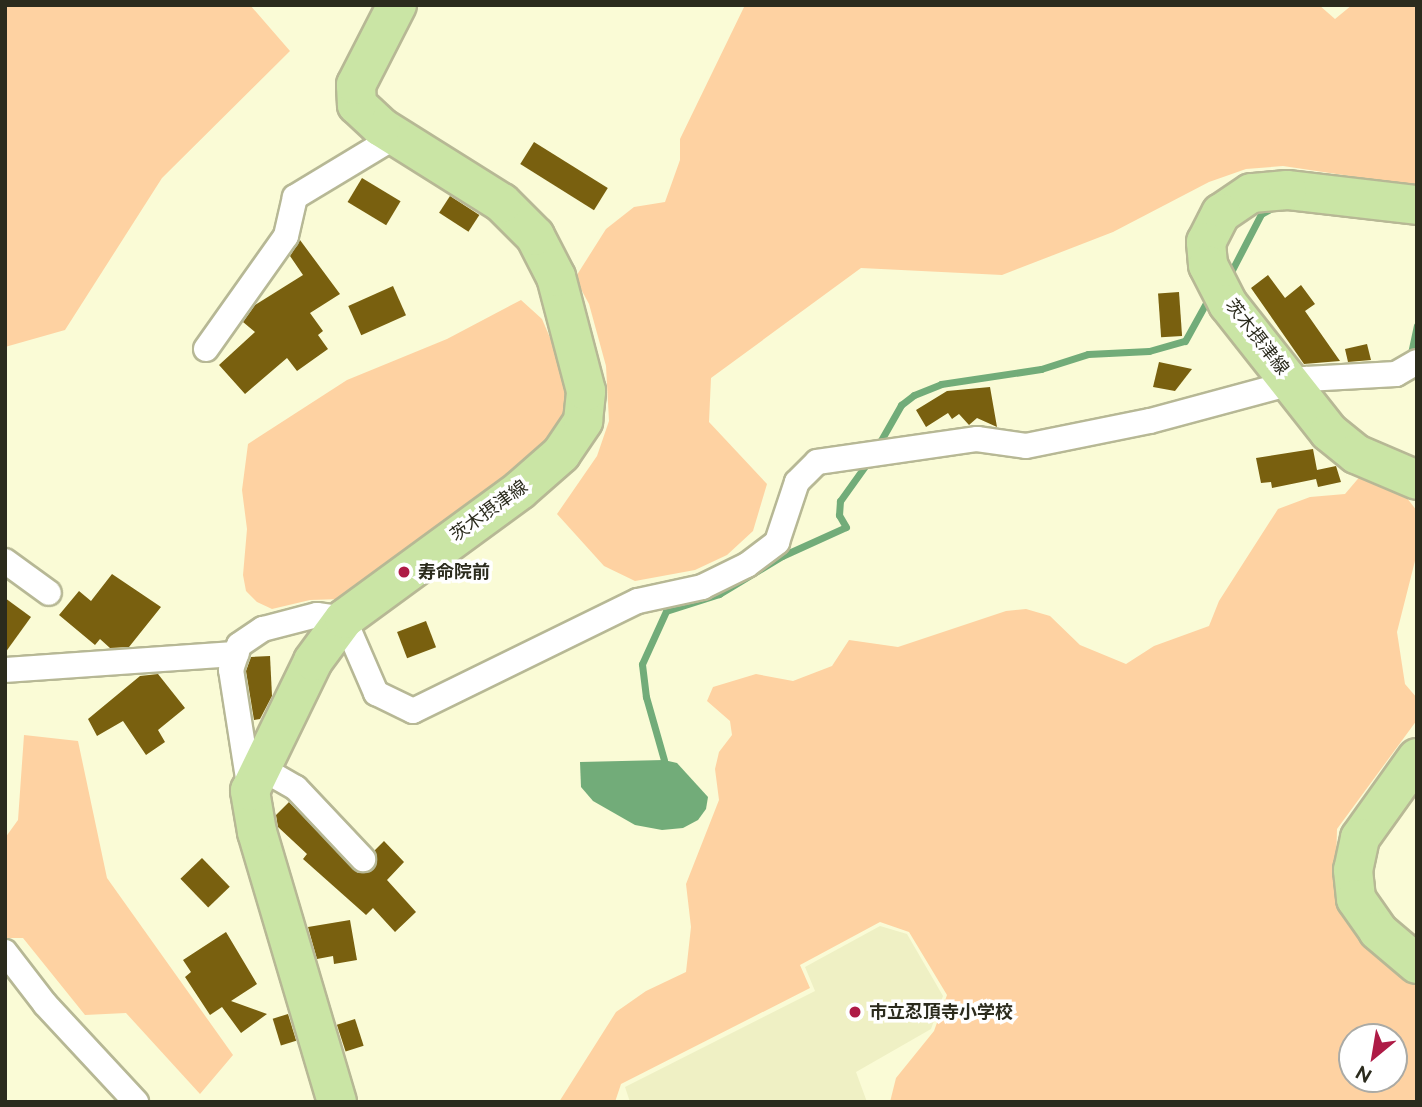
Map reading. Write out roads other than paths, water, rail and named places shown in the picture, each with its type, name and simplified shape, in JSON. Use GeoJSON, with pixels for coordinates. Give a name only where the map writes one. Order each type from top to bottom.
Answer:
{"type":"FeatureCollection","features":[{"type":"Feature","properties":{"kind":"main road","name":"茨木摂津線"},"geometry":{"type":"LineString","coordinates":[[255,780],[313,661],[344,619],[520,490],[561,454],[583,421],[585,401],[556,277],[535,236],[502,203],[396,136],[357,105],[356,85],[397,5]]}},
{"type":"Feature","properties":{"kind":"main road","name":"茨木摂津線"},"geometry":{"type":"LineString","coordinates":[[1417,205],[1287,190],[1251,193],[1221,213],[1206,242],[1208,265],[1228,304],[1294,384],[1329,432],[1356,454],[1417,480]]}},
{"type":"Feature","properties":{"kind":"main road"},"geometry":{"type":"LineString","coordinates":[[1417,758],[1360,838],[1353,870],[1356,899],[1371,920],[1417,964]]}},
{"type":"Feature","properties":{"kind":"main road"},"geometry":{"type":"LineString","coordinates":[[255,780],[257,832],[337,1102]]}},
{"type":"Feature","properties":{"kind":"street"},"geometry":{"type":"LineString","coordinates":[[205,349],[286,236],[295,197],[396,136]]}},
{"type":"Feature","properties":{"kind":"street"},"geometry":{"type":"LineString","coordinates":[[363,859],[296,788],[255,780],[231,670],[239,645],[263,629],[317,615],[344,619],[376,692],[413,710],[638,601],[702,587],[747,565],[778,542],[797,482],[817,462],[977,439],[1026,446],[1306,379],[1396,374],[1417,362]]}},
{"type":"Feature","properties":{"kind":"street"},"geometry":{"type":"LineString","coordinates":[[5,561],[49,593]]}},
{"type":"Feature","properties":{"kind":"street"},"geometry":{"type":"LineString","coordinates":[[5,670],[236,654]]}},
{"type":"Feature","properties":{"kind":"street"},"geometry":{"type":"LineString","coordinates":[[5,952],[45,1004],[136,1102]]}},
{"type":"Feature","properties":{"kind":"waterway"},"geometry":{"type":"LineString","coordinates":[[1232,270],[1261,214],[1272,208]]}},
{"type":"Feature","properties":{"kind":"waterway"},"geometry":{"type":"LineString","coordinates":[[876,449],[901,405],[914,395],[941,384],[1041,369],[1088,354],[1149,351],[1185,341],[1206,303]]}},
{"type":"Feature","properties":{"kind":"waterway"},"geometry":{"type":"LineString","coordinates":[[1410,358],[1417,326]]}},
{"type":"Feature","properties":{"kind":"waterway"},"geometry":{"type":"LineString","coordinates":[[664,760],[646,697],[642,664],[666,611],[719,594],[782,556],[846,527],[839,515],[840,501],[870,459]]}},
{"type":"Feature","properties":{"kind":"place","name":"寿命院前"},"geometry":{"type":"Point","coordinates":[404,572]}},
{"type":"Feature","properties":{"kind":"place","name":"市立忍頂寺小学校"},"geometry":{"type":"Point","coordinates":[855,1012]}}]}
